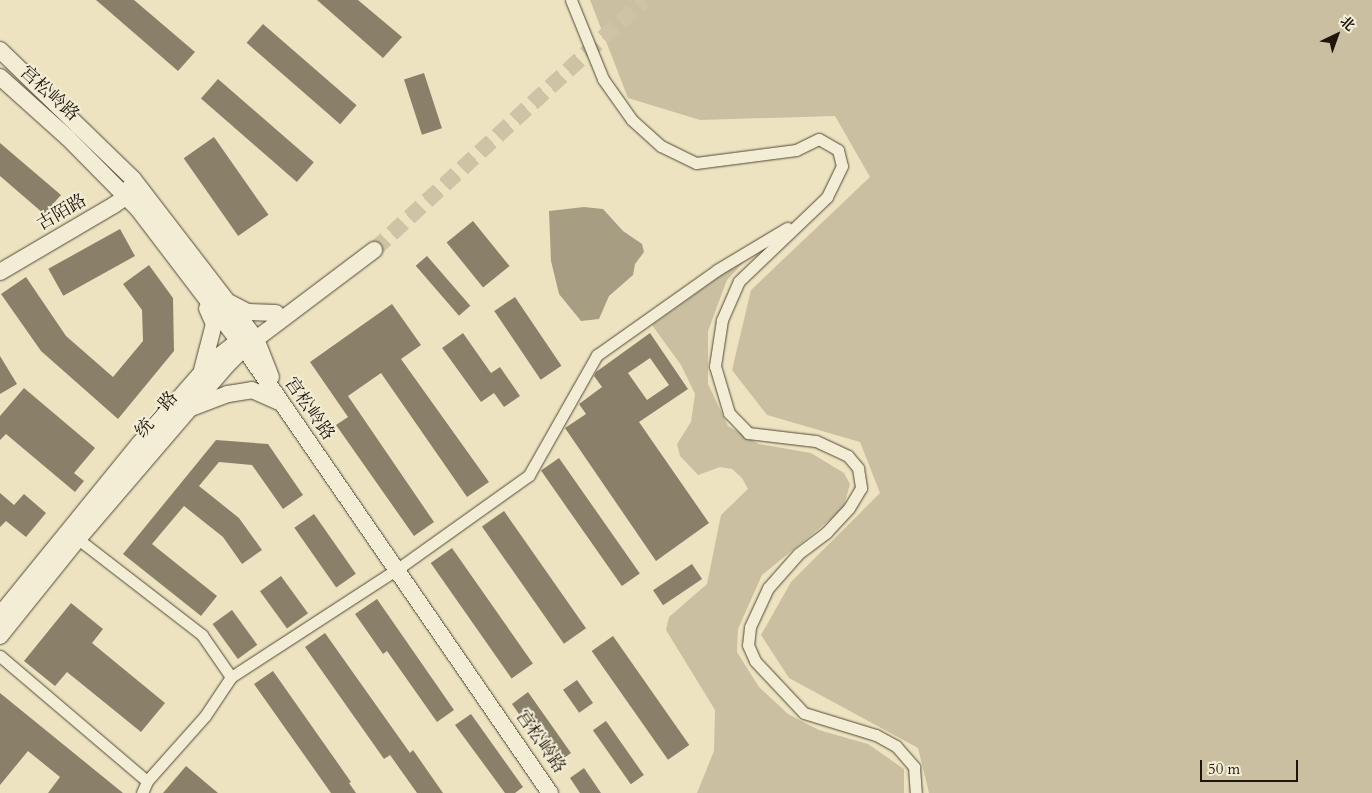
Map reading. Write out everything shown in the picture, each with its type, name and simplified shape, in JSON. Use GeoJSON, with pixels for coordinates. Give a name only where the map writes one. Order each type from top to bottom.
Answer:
{"type":"FeatureCollection","features":[{"type":"Feature","properties":{"kind":"main road"},"geometry":{"type":"LineString","coordinates":[[0,50],[134,179],[225,301],[247,340]]}},
{"type":"Feature","properties":{"kind":"main road","name":"宫松岭路"},"geometry":{"type":"LineString","coordinates":[[0,77],[68,138],[127,196],[200,292],[247,340],[281,403],[550,793]]}},
{"type":"Feature","properties":{"kind":"main road"},"geometry":{"type":"LineString","coordinates":[[127,196],[134,179]]}},
{"type":"Feature","properties":{"kind":"main road","name":"古陌路"},"geometry":{"type":"LineString","coordinates":[[0,272],[127,196]]}},
{"type":"Feature","properties":{"kind":"main road","name":"统一路"},"geometry":{"type":"LineString","coordinates":[[0,615],[140,443],[210,363],[247,340],[368,248],[276,313],[247,340],[78,539],[0,636]]}},
{"type":"Feature","properties":{"kind":"main road"},"geometry":{"type":"LineString","coordinates":[[200,292],[214,324],[202,373]]}},
{"type":"Feature","properties":{"kind":"main road"},"geometry":{"type":"LineString","coordinates":[[225,301],[248,312],[276,313]]}},
{"type":"Feature","properties":{"kind":"main road"},"geometry":{"type":"LineString","coordinates":[[189,409],[228,394],[252,390],[281,403]]}},
{"type":"Feature","properties":{"kind":"street"},"geometry":{"type":"LineString","coordinates":[[571,0],[603,79],[632,120],[661,146],[696,163],[796,150],[819,139],[838,150],[842,166],[827,197],[738,281],[722,320],[715,366],[729,413],[748,433],[816,441],[848,456],[858,468],[861,488],[849,508],[827,532],[798,554],[768,588],[750,627],[748,645],[755,661],[804,713],[876,735],[896,746],[914,767],[916,793]]}},
{"type":"Feature","properties":{"kind":"street"},"geometry":{"type":"LineString","coordinates":[[142,793],[147,781],[205,716],[231,677],[396,570],[529,475],[597,355],[717,270],[783,231],[827,197]]}},
{"type":"Feature","properties":{"kind":"street"},"geometry":{"type":"LineString","coordinates":[[78,539],[202,635],[231,677]]}},
{"type":"Feature","properties":{"kind":"street"},"geometry":{"type":"LineString","coordinates":[[0,656],[147,781]]}},
{"type":"Feature","properties":{"kind":"shaded area"},"geometry":{"type":"Polygon","coordinates":[[[590,0],[1372,0],[1372,793],[929,793],[918,748],[789,678],[761,635],[791,582],[880,493],[860,442],[767,415],[732,370],[751,290],[870,177],[835,116],[700,120],[628,98],[590,0]]]}},
{"type":"Feature","properties":{"kind":"shaded area"},"geometry":{"type":"Polygon","coordinates":[[[584,207],[603,209],[623,231],[642,244],[644,252],[635,264],[633,275],[609,296],[599,319],[581,321],[559,294],[551,261],[549,211],[584,207]]]}},
{"type":"Feature","properties":{"kind":"shaded area"},"geometry":{"type":"Polygon","coordinates":[[[752,253],[727,280],[708,331],[708,384],[728,426],[759,444],[811,453],[844,473],[850,484],[843,509],[762,575],[738,629],[737,652],[759,687],[788,714],[819,730],[868,744],[904,769],[904,793],[697,793],[714,751],[715,710],[666,630],[669,617],[707,584],[721,515],[748,489],[742,478],[732,469],[720,467],[698,475],[680,456],[677,444],[691,422],[695,394],[681,365],[652,325],[752,253]]]}},
{"type":"Feature","properties":{"kind":"building"},"geometry":{"type":"Polygon","coordinates":[[[96,0],[134,0],[195,52],[178,71],[96,0]]]}},
{"type":"Feature","properties":{"kind":"building"},"geometry":{"type":"Polygon","coordinates":[[[317,0],[358,0],[402,37],[383,58],[317,0]]]}},
{"type":"Feature","properties":{"kind":"building"},"geometry":{"type":"Polygon","coordinates":[[[263,24],[357,105],[340,124],[247,43],[263,24]]]}},
{"type":"Feature","properties":{"kind":"building"},"geometry":{"type":"Polygon","coordinates":[[[424,73],[442,128],[422,135],[404,79],[424,73]]]}},
{"type":"Feature","properties":{"kind":"building"},"geometry":{"type":"Polygon","coordinates":[[[218,79],[314,162],[297,182],[201,99],[218,79]]]}},
{"type":"Feature","properties":{"kind":"building"},"geometry":{"type":"Polygon","coordinates":[[[214,137],[268,215],[238,236],[184,158],[214,137]]]}},
{"type":"Feature","properties":{"kind":"building"},"geometry":{"type":"Polygon","coordinates":[[[0,143],[61,195],[44,214],[0,176],[0,143]]]}},
{"type":"Feature","properties":{"kind":"building"},"geometry":{"type":"Polygon","coordinates":[[[473,221],[510,266],[483,287],[447,242],[473,221]]]}},
{"type":"Feature","properties":{"kind":"building"},"geometry":{"type":"Polygon","coordinates":[[[120,229],[135,256],[63,296],[48,269],[120,229]]]}},
{"type":"Feature","properties":{"kind":"building"},"geometry":{"type":"Polygon","coordinates":[[[427,256],[470,306],[459,316],[416,266],[427,256]]]}},
{"type":"Feature","properties":{"kind":"building"},"geometry":{"type":"Polygon","coordinates":[[[149,265],[173,298],[174,351],[118,419],[41,351],[1,294],[26,277],[66,336],[113,377],[143,341],[142,310],[123,284],[149,265]]]}},
{"type":"Feature","properties":{"kind":"building"},"geometry":{"type":"Polygon","coordinates":[[[515,297],[561,366],[541,380],[494,311],[515,297]]]}},
{"type":"Feature","properties":{"kind":"building"},"geometry":{"type":"Polygon","coordinates":[[[392,304],[421,345],[401,359],[489,482],[467,497],[381,373],[348,396],[434,522],[414,536],[336,425],[348,417],[310,362],[392,304]]]}},
{"type":"Feature","properties":{"kind":"building"},"geometry":{"type":"Polygon","coordinates":[[[463,333],[491,373],[500,367],[520,396],[504,407],[494,393],[481,402],[442,348],[463,333]]]}},
{"type":"Feature","properties":{"kind":"building"},"geometry":{"type":"Polygon","coordinates":[[[650,333],[688,389],[639,422],[709,523],[656,561],[565,428],[586,414],[579,404],[602,387],[594,376],[596,372],[650,333]],[[650,358],[628,373],[647,400],[669,385],[650,358]]]}},
{"type":"Feature","properties":{"kind":"building"},"geometry":{"type":"Polygon","coordinates":[[[0,356],[17,384],[0,394],[0,356]]]}},
{"type":"Feature","properties":{"kind":"building"},"geometry":{"type":"Polygon","coordinates":[[[24,388],[95,448],[74,473],[84,481],[75,492],[6,434],[0,440],[0,416],[24,388]]]}},
{"type":"Feature","properties":{"kind":"building"},"geometry":{"type":"Polygon","coordinates":[[[216,440],[268,444],[303,495],[283,509],[252,465],[219,462],[199,486],[239,518],[262,550],[242,564],[223,537],[184,506],[152,544],[217,596],[201,616],[123,554],[216,440]]]}},
{"type":"Feature","properties":{"kind":"building"},"geometry":{"type":"Polygon","coordinates":[[[559,458],[640,574],[622,586],[541,471],[559,458]]]}},
{"type":"Feature","properties":{"kind":"building"},"geometry":{"type":"Polygon","coordinates":[[[0,493],[14,505],[24,494],[46,513],[26,537],[6,521],[0,527],[0,493]]]}},
{"type":"Feature","properties":{"kind":"building"},"geometry":{"type":"Polygon","coordinates":[[[504,511],[586,628],[564,644],[482,526],[504,511]]]}},
{"type":"Feature","properties":{"kind":"building"},"geometry":{"type":"Polygon","coordinates":[[[314,514],[356,574],[336,588],[294,528],[314,514]]]}},
{"type":"Feature","properties":{"kind":"building"},"geometry":{"type":"Polygon","coordinates":[[[452,548],[533,664],[512,678],[431,563],[452,548]]]}},
{"type":"Feature","properties":{"kind":"building"},"geometry":{"type":"Polygon","coordinates":[[[692,564],[702,579],[663,605],[653,590],[692,564]]]}},
{"type":"Feature","properties":{"kind":"building"},"geometry":{"type":"Polygon","coordinates":[[[281,576],[308,613],[287,628],[260,591],[281,576]]]}},
{"type":"Feature","properties":{"kind":"building"},"geometry":{"type":"Polygon","coordinates":[[[377,599],[454,710],[437,722],[387,651],[383,654],[355,614],[377,599]]]}},
{"type":"Feature","properties":{"kind":"building"},"geometry":{"type":"Polygon","coordinates":[[[71,603],[103,629],[92,643],[165,703],[141,732],[67,672],[55,686],[24,661],[71,603]]]}},
{"type":"Feature","properties":{"kind":"building"},"geometry":{"type":"Polygon","coordinates":[[[232,610],[257,645],[238,659],[213,624],[232,610]]]}},
{"type":"Feature","properties":{"kind":"building"},"geometry":{"type":"Polygon","coordinates":[[[325,633],[410,753],[413,750],[443,793],[417,793],[390,755],[384,759],[305,647],[325,633]]]}},
{"type":"Feature","properties":{"kind":"building"},"geometry":{"type":"Polygon","coordinates":[[[613,636],[689,745],[668,760],[592,651],[613,636]]]}},
{"type":"Feature","properties":{"kind":"building"},"geometry":{"type":"Polygon","coordinates":[[[273,671],[351,782],[349,783],[356,793],[331,793],[254,684],[273,671]]]}},
{"type":"Feature","properties":{"kind":"building"},"geometry":{"type":"Polygon","coordinates":[[[577,680],[593,703],[579,713],[563,690],[577,680]]]}},
{"type":"Feature","properties":{"kind":"building"},"geometry":{"type":"Polygon","coordinates":[[[528,692],[571,753],[557,763],[553,763],[512,704],[528,692]]]}},
{"type":"Feature","properties":{"kind":"building"},"geometry":{"type":"Polygon","coordinates":[[[0,693],[123,793],[48,793],[60,777],[28,751],[0,785],[0,693]]]}},
{"type":"Feature","properties":{"kind":"building"},"geometry":{"type":"Polygon","coordinates":[[[471,714],[523,787],[515,793],[505,793],[455,725],[471,714]]]}},
{"type":"Feature","properties":{"kind":"building"},"geometry":{"type":"Polygon","coordinates":[[[606,721],[644,775],[631,784],[593,730],[606,721]]]}},
{"type":"Feature","properties":{"kind":"building"},"geometry":{"type":"Polygon","coordinates":[[[186,766],[218,793],[163,793],[186,766]]]}},
{"type":"Feature","properties":{"kind":"building"},"geometry":{"type":"Polygon","coordinates":[[[584,768],[601,793],[580,793],[570,778],[584,768]]]}},
{"type":"Feature","properties":{"kind":"tunnel"},"geometry":{"type":"LineString","coordinates":[[374,250],[644,0]]}}]}
